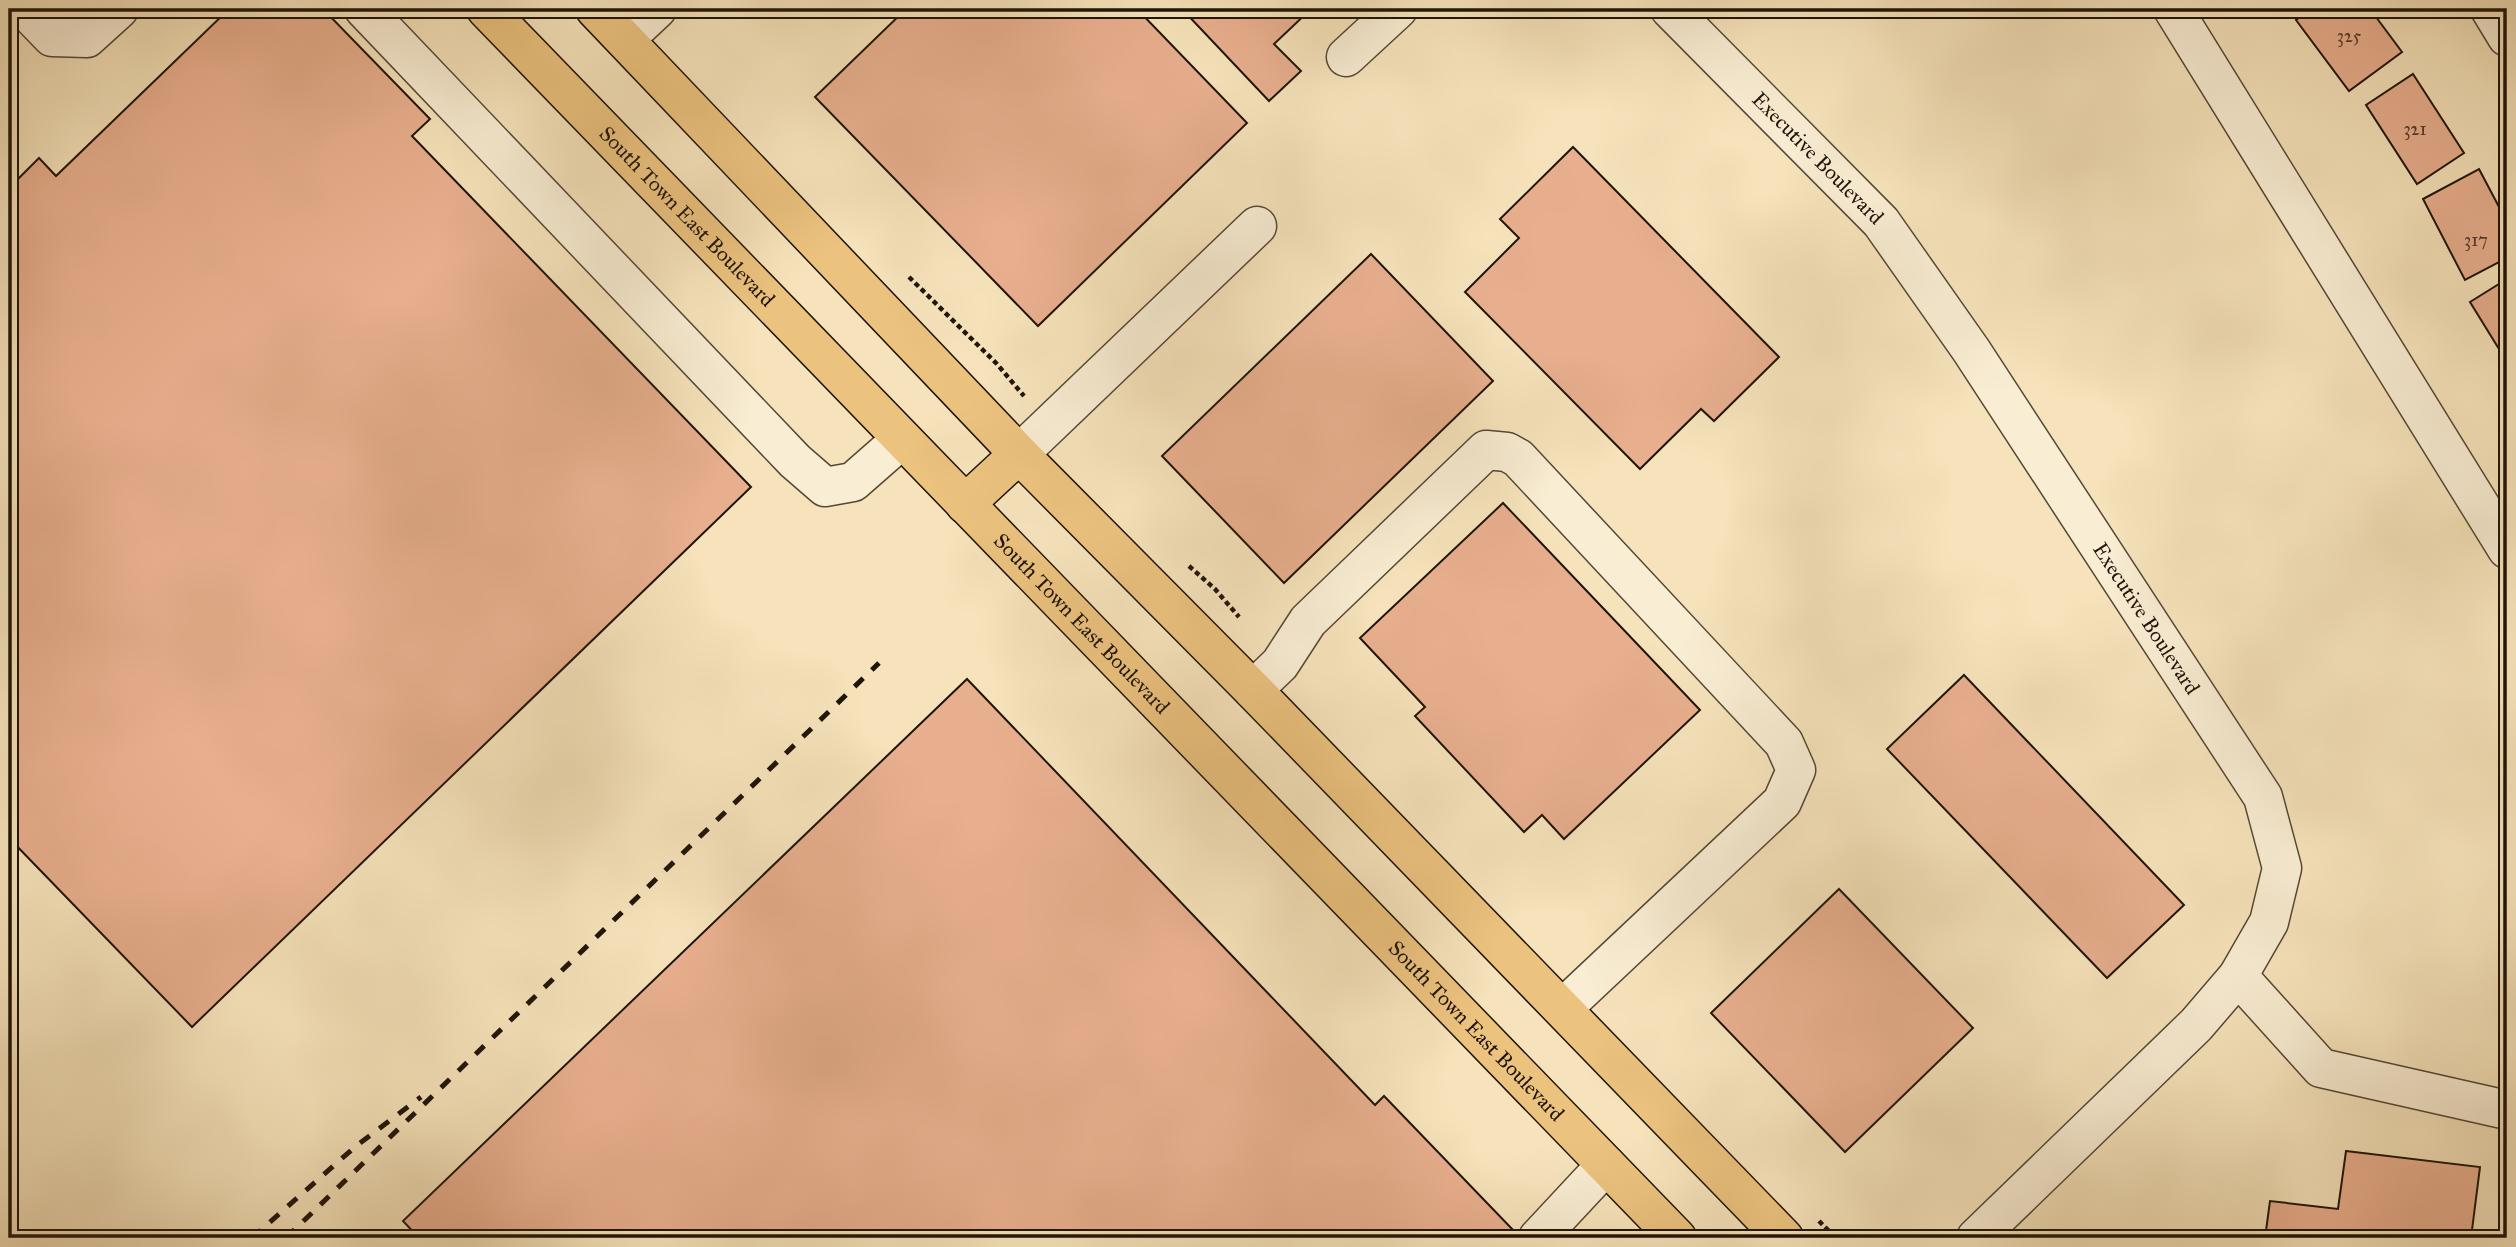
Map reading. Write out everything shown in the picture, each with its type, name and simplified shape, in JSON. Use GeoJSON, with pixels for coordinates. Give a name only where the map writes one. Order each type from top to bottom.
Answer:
{"type":"FeatureCollection","features":[{"type":"Feature","properties":{"kind":"main road","name":"South Town East Boulevard"},"geometry":{"type":"LineString","coordinates":[[486,9],[1677,1238]]}},
{"type":"Feature","properties":{"kind":"main road"},"geometry":{"type":"LineString","coordinates":[[595,9],[1019,454],[1253,690],[1784,1238]]}},
{"type":"Feature","properties":{"kind":"main road"},"geometry":{"type":"LineString","coordinates":[[965,504],[1019,454]]}},
{"type":"Feature","properties":{"kind":"street"},"geometry":{"type":"LineString","coordinates":[[25,9],[52,37],[87,38],[119,9]]}},
{"type":"Feature","properties":{"kind":"street"},"geometry":{"type":"LineString","coordinates":[[364,9],[795,461],[825,487],[853,482],[902,439]]}},
{"type":"Feature","properties":{"kind":"street"},"geometry":{"type":"LineString","coordinates":[[625,39],[657,9]]}},
{"type":"Feature","properties":{"kind":"street"},"geometry":{"type":"LineString","coordinates":[[1346,57],[1398,9]]}},
{"type":"Feature","properties":{"kind":"street","name":"Executive Boulevard"},"geometry":{"type":"LineString","coordinates":[[1670,9],[1881,222],[1971,350],[2263,797],[2283,868],[2269,922],[2238,976],[2196,1025],[1976,1238]]}},
{"type":"Feature","properties":{"kind":"street"},"geometry":{"type":"LineString","coordinates":[[2173,9],[2507,549]]}},
{"type":"Feature","properties":{"kind":"street"},"geometry":{"type":"LineString","coordinates":[[2490,9],[2507,37]]}},
{"type":"Feature","properties":{"kind":"street"},"geometry":{"type":"LineString","coordinates":[[1019,454],[1256,226]]}},
{"type":"Feature","properties":{"kind":"street"},"geometry":{"type":"LineString","coordinates":[[1253,690],[1280,664],[1308,621],[1486,450],[1507,452],[1526,467],[1784,743],[1796,770],[1782,802],[1563,1008]]}},
{"type":"Feature","properties":{"kind":"street"},"geometry":{"type":"LineString","coordinates":[[2238,976],[2321,1069],[2507,1110]]}},
{"type":"Feature","properties":{"kind":"street"},"geometry":{"type":"LineString","coordinates":[[1538,1238],[1606,1165]]}},
{"type":"Feature","properties":{"kind":"building"},"geometry":{"type":"Polygon","coordinates":[[[229,9],[323,9],[430,119],[412,136],[751,487],[192,1027],[9,838],[9,188],[39,158],[56,176],[229,9]]]}},
{"type":"Feature","properties":{"kind":"building"},"geometry":{"type":"Polygon","coordinates":[[[906,9],[1137,9],[1247,123],[1038,326],[815,97],[906,9]]]}},
{"type":"Feature","properties":{"kind":"building"},"geometry":{"type":"Polygon","coordinates":[[[1182,9],[1311,9],[1274,44],[1301,71],[1269,101],[1182,9]]]}},
{"type":"Feature","properties":{"kind":"building"},"geometry":{"type":"Polygon","coordinates":[[[2311,9],[2370,9],[2402,52],[2349,91],[2296,20],[2311,9]]]}},
{"type":"Feature","properties":{"kind":"building"},"geometry":{"type":"Polygon","coordinates":[[[2413,74],[2464,153],[2417,184],[2366,105],[2413,74]]]}},
{"type":"Feature","properties":{"kind":"building"},"geometry":{"type":"Polygon","coordinates":[[[1573,147],[1779,357],[1714,421],[1701,409],[1640,469],[1465,292],[1519,238],[1500,219],[1573,147]]]}},
{"type":"Feature","properties":{"kind":"building"},"geometry":{"type":"Polygon","coordinates":[[[2479,169],[2507,222],[2507,258],[2465,280],[2423,199],[2479,169]]]}},
{"type":"Feature","properties":{"kind":"building"},"geometry":{"type":"Polygon","coordinates":[[[1371,254],[1493,381],[1284,583],[1162,456],[1371,254]]]}},
{"type":"Feature","properties":{"kind":"building"},"geometry":{"type":"Polygon","coordinates":[[[2507,279],[2507,362],[2470,302],[2507,279]]]}},
{"type":"Feature","properties":{"kind":"building"},"geometry":{"type":"Polygon","coordinates":[[[1503,503],[1700,710],[1564,839],[1542,815],[1524,832],[1415,716],[1425,707],[1360,638],[1503,503]]]}},
{"type":"Feature","properties":{"kind":"building"},"geometry":{"type":"Polygon","coordinates":[[[1964,675],[2184,905],[2107,978],[1887,749],[1964,675]]]}},
{"type":"Feature","properties":{"kind":"building"},"geometry":{"type":"Polygon","coordinates":[[[967,679],[1375,1105],[1384,1096],[1514,1231],[1506,1238],[419,1238],[403,1221],[967,679]]]}},
{"type":"Feature","properties":{"kind":"building"},"geometry":{"type":"Polygon","coordinates":[[[1839,889],[1973,1028],[1845,1152],[1711,1013],[1839,889]]]}},
{"type":"Feature","properties":{"kind":"building"},"geometry":{"type":"Polygon","coordinates":[[[2346,1151],[2480,1167],[2471,1238],[2265,1238],[2270,1201],[2338,1209],[2346,1151]]]}},
{"type":"Feature","properties":{"kind":"railway"},"geometry":{"type":"LineString","coordinates":[[286,1238],[879,663]]}},
{"type":"Feature","properties":{"kind":"railway"},"geometry":{"type":"LineString","coordinates":[[252,1238],[356,1146],[421,1097]]}}]}
